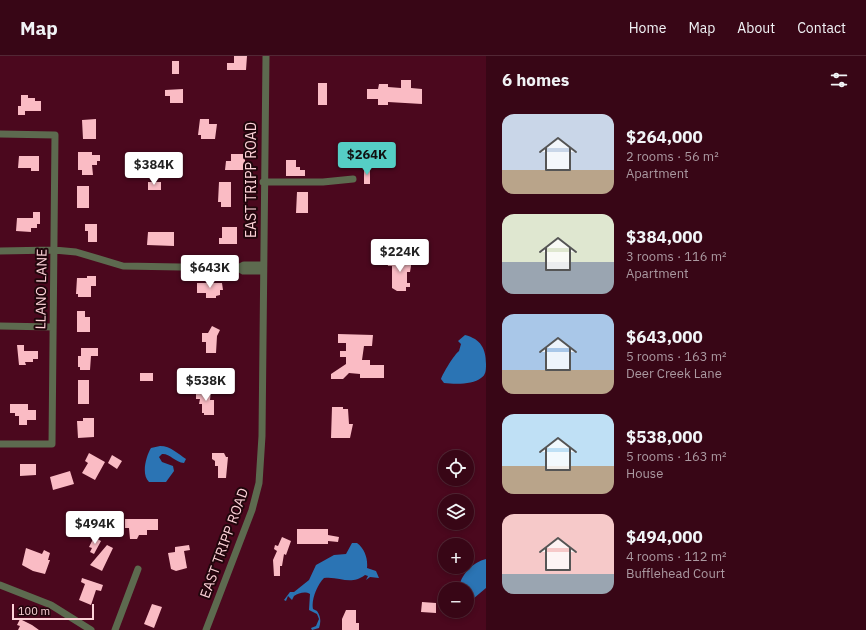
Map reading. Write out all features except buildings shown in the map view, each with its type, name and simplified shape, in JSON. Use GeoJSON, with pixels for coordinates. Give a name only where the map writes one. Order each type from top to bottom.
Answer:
{"type":"FeatureCollection","features":[{"type":"Feature","properties":{"kind":"street","name":"EAST TRIPP ROAD"},"geometry":{"type":"LineString","coordinates":[[206,630],[252,510],[259,483],[262,436],[263,182],[266,56]]}},
{"type":"Feature","properties":{"kind":"street","name":"LLANO LANE"},"geometry":{"type":"LineString","coordinates":[[0,134],[55,135],[52,444],[0,444]]}},
{"type":"Feature","properties":{"kind":"street"},"geometry":{"type":"LineString","coordinates":[[263,182],[317,183],[353,179]]}},
{"type":"Feature","properties":{"kind":"street"},"geometry":{"type":"LineString","coordinates":[[0,251],[54,250],[76,252],[124,266],[238,268],[243,271],[263,268]]}},
{"type":"Feature","properties":{"kind":"street"},"geometry":{"type":"LineString","coordinates":[[0,326],[53,327]]}},
{"type":"Feature","properties":{"kind":"street"},"geometry":{"type":"LineString","coordinates":[[115,630],[138,569]]}},
{"type":"Feature","properties":{"kind":"street"},"geometry":{"type":"LineString","coordinates":[[0,585],[51,605],[92,630]]}},
{"type":"Feature","properties":{"kind":"water"},"geometry":{"type":"Polygon","coordinates":[[[465,335],[475,339],[482,345],[486,359],[485,374],[483,377],[473,382],[458,384],[444,383],[441,379],[442,376],[459,351],[461,344],[458,341],[465,335]]]}},
{"type":"Feature","properties":{"kind":"water"},"geometry":{"type":"Polygon","coordinates":[[[160,446],[171,449],[186,459],[184,463],[162,454],[159,457],[162,462],[173,466],[174,471],[166,482],[149,482],[145,475],[147,456],[151,448],[160,446]]]}},
{"type":"Feature","properties":{"kind":"water"},"geometry":{"type":"Polygon","coordinates":[[[352,543],[357,543],[362,548],[367,561],[367,568],[376,571],[379,578],[370,577],[366,580],[368,576],[365,575],[355,580],[324,578],[317,589],[313,601],[313,609],[317,611],[320,617],[320,626],[319,628],[312,630],[311,628],[316,626],[319,619],[317,614],[309,610],[310,594],[298,594],[294,596],[292,600],[288,596],[286,601],[284,600],[290,592],[294,592],[309,580],[316,565],[334,555],[346,554],[352,543]]]}},
{"type":"Feature","properties":{"kind":"water"},"geometry":{"type":"Polygon","coordinates":[[[486,559],[486,588],[474,598],[474,582],[461,582],[465,574],[474,574],[474,564],[486,559]]]}}]}
